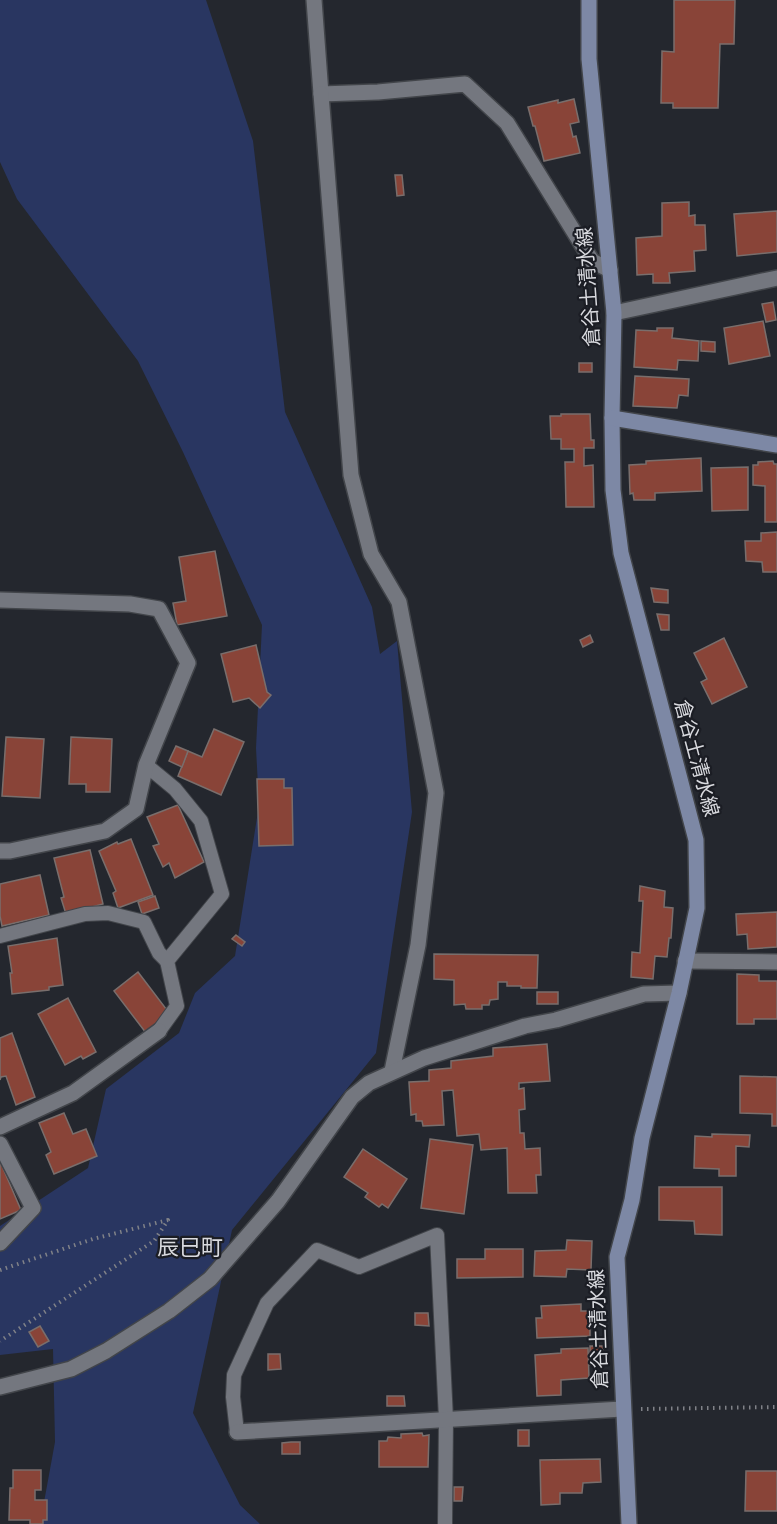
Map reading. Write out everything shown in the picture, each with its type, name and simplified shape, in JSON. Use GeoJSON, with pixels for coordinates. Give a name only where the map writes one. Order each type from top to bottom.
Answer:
{"type":"FeatureCollection","features":[{"type":"Feature","properties":{"kind":"main road","name":"倉谷土清水線"},"geometry":{"type":"LineString","coordinates":[[589,0],[589,59],[614,313],[613,490],[621,553],[696,840],[697,908],[679,993],[642,1138],[632,1200],[617,1257],[622,1409],[629,1524]]}},
{"type":"Feature","properties":{"kind":"main road"},"geometry":{"type":"LineString","coordinates":[[612,418],[777,445]]}},
{"type":"Feature","properties":{"kind":"street"},"geometry":{"type":"LineString","coordinates":[[314,0],[351,475],[370,554],[399,602],[436,792],[418,945],[392,1071]]}},
{"type":"Feature","properties":{"kind":"street"},"geometry":{"type":"LineString","coordinates":[[321,94],[378,92],[465,84],[507,123],[591,261],[610,270]]}},
{"type":"Feature","properties":{"kind":"street"},"geometry":{"type":"LineString","coordinates":[[614,313],[777,278]]}},
{"type":"Feature","properties":{"kind":"street"},"geometry":{"type":"LineString","coordinates":[[0,600],[130,604],[159,609],[188,663],[146,765],[136,809],[105,831],[10,851],[0,851]]}},
{"type":"Feature","properties":{"kind":"street"},"geometry":{"type":"LineString","coordinates":[[686,962],[777,962]]}},
{"type":"Feature","properties":{"kind":"street"},"geometry":{"type":"LineString","coordinates":[[0,1387],[71,1369],[106,1351],[169,1311],[210,1279],[278,1201],[352,1097],[369,1083],[424,1058],[525,1026],[556,1020],[644,994],[679,993]]}},
{"type":"Feature","properties":{"kind":"street"},"geometry":{"type":"LineString","coordinates":[[0,1127],[73,1093],[159,1031]]}},
{"type":"Feature","properties":{"kind":"street"},"geometry":{"type":"LineString","coordinates":[[0,1144],[33,1208],[0,1243]]}},
{"type":"Feature","properties":{"kind":"street"},"geometry":{"type":"LineString","coordinates":[[237,1432],[622,1409]]}},
{"type":"Feature","properties":{"kind":"lane"},"geometry":{"type":"LineString","coordinates":[[146,765],[175,789],[201,821],[222,894],[167,961]]}},
{"type":"Feature","properties":{"kind":"lane"},"geometry":{"type":"LineString","coordinates":[[0,936],[85,914],[108,913],[144,922],[159,953],[167,961],[177,1006],[159,1031]]}},
{"type":"Feature","properties":{"kind":"lane"},"geometry":{"type":"LineString","coordinates":[[237,1432],[233,1397],[234,1375],[267,1303],[317,1250],[359,1267],[437,1235],[446,1419],[446,1524]]}},
{"type":"Feature","properties":{"kind":"path"},"geometry":{"type":"LineString","coordinates":[[0,1270],[93,1239],[168,1220],[154,1241],[0,1341]]}},
{"type":"Feature","properties":{"kind":"path"},"geometry":{"type":"LineString","coordinates":[[622,1409],[777,1407]]}},
{"type":"Feature","properties":{"kind":"shaded area"},"geometry":{"type":"Polygon","coordinates":[[[0,0],[206,0],[253,141],[285,412],[372,607],[380,654],[397,641],[412,812],[376,1053],[232,1230],[193,1413],[240,1505],[260,1524],[40,1524],[55,1442],[53,1349],[0,1355],[0,1226],[88,1168],[106,1089],[179,1033],[195,993],[235,956],[259,805],[256,748],[262,625],[183,452],[138,361],[17,199],[0,162],[0,0]]]}},
{"type":"Feature","properties":{"kind":"building"},"geometry":{"type":"Polygon","coordinates":[[[674,0],[735,0],[734,44],[720,44],[718,108],[673,108],[673,103],[661,103],[662,51],[674,52],[674,0]]]}},
{"type":"Feature","properties":{"kind":"building"},"geometry":{"type":"Polygon","coordinates":[[[574,99],[579,122],[570,124],[580,153],[544,161],[528,107],[574,99]]]}},
{"type":"Feature","properties":{"kind":"building"},"geometry":{"type":"Polygon","coordinates":[[[395,175],[402,175],[404,195],[397,196],[395,175]]]}},
{"type":"Feature","properties":{"kind":"building"},"geometry":{"type":"Polygon","coordinates":[[[689,202],[689,216],[695,215],[695,225],[705,225],[706,250],[694,251],[695,271],[669,273],[670,283],[653,283],[653,274],[637,275],[636,238],[662,236],[662,203],[689,202]]]}},
{"type":"Feature","properties":{"kind":"building"},"geometry":{"type":"Polygon","coordinates":[[[777,211],[777,252],[737,256],[734,214],[777,211]]]}},
{"type":"Feature","properties":{"kind":"building"},"geometry":{"type":"Polygon","coordinates":[[[773,302],[776,320],[766,322],[762,304],[773,302]]]}},
{"type":"Feature","properties":{"kind":"building"},"geometry":{"type":"Polygon","coordinates":[[[763,321],[770,356],[729,364],[724,328],[763,321]]]}},
{"type":"Feature","properties":{"kind":"building"},"geometry":{"type":"Polygon","coordinates":[[[657,328],[673,328],[672,338],[699,341],[698,361],[678,360],[677,370],[634,367],[636,330],[657,331],[657,328]]]}},
{"type":"Feature","properties":{"kind":"building"},"geometry":{"type":"Polygon","coordinates":[[[701,341],[715,342],[715,352],[701,351],[701,341]]]}},
{"type":"Feature","properties":{"kind":"building"},"geometry":{"type":"Polygon","coordinates":[[[579,363],[592,363],[592,372],[579,372],[579,363]]]}},
{"type":"Feature","properties":{"kind":"building"},"geometry":{"type":"Polygon","coordinates":[[[635,376],[689,379],[688,396],[679,395],[677,408],[633,406],[635,376]]]}},
{"type":"Feature","properties":{"kind":"building"},"geometry":{"type":"Polygon","coordinates":[[[561,414],[590,414],[591,440],[594,440],[594,448],[584,448],[584,466],[593,465],[594,507],[566,507],[565,462],[574,462],[574,449],[561,449],[561,439],[551,439],[550,416],[561,416],[561,414]]]}},
{"type":"Feature","properties":{"kind":"building"},"geometry":{"type":"Polygon","coordinates":[[[701,458],[702,491],[655,493],[655,500],[634,500],[633,493],[630,494],[629,465],[646,464],[646,461],[701,458]]]}},
{"type":"Feature","properties":{"kind":"building"},"geometry":{"type":"Polygon","coordinates":[[[773,461],[777,464],[777,522],[765,522],[765,486],[753,485],[753,465],[758,465],[758,462],[773,461]]]}},
{"type":"Feature","properties":{"kind":"building"},"geometry":{"type":"Polygon","coordinates":[[[748,467],[748,510],[712,511],[711,468],[748,467]]]}},
{"type":"Feature","properties":{"kind":"building"},"geometry":{"type":"Polygon","coordinates":[[[777,532],[777,572],[763,572],[762,562],[746,561],[745,541],[761,541],[761,533],[777,532]]]}},
{"type":"Feature","properties":{"kind":"building"},"geometry":{"type":"Polygon","coordinates":[[[215,551],[227,616],[177,625],[173,603],[186,601],[179,557],[215,551]]]}},
{"type":"Feature","properties":{"kind":"building"},"geometry":{"type":"Polygon","coordinates":[[[651,588],[668,590],[668,603],[654,602],[651,588]]]}},
{"type":"Feature","properties":{"kind":"building"},"geometry":{"type":"Polygon","coordinates":[[[657,614],[669,615],[669,630],[661,630],[657,614]]]}},
{"type":"Feature","properties":{"kind":"building"},"geometry":{"type":"Polygon","coordinates":[[[590,635],[593,642],[583,647],[580,640],[590,635]]]}},
{"type":"Feature","properties":{"kind":"building"},"geometry":{"type":"Polygon","coordinates":[[[724,638],[747,687],[712,704],[701,682],[707,679],[694,653],[724,638]]]}},
{"type":"Feature","properties":{"kind":"building"},"geometry":{"type":"Polygon","coordinates":[[[256,645],[267,692],[271,695],[260,708],[249,698],[233,702],[221,654],[256,645]]]}},
{"type":"Feature","properties":{"kind":"building"},"geometry":{"type":"Polygon","coordinates":[[[214,729],[244,742],[221,795],[178,776],[188,751],[202,757],[214,729]]]}},
{"type":"Feature","properties":{"kind":"building"},"geometry":{"type":"Polygon","coordinates":[[[6,737],[44,739],[40,798],[2,796],[6,737]]]}},
{"type":"Feature","properties":{"kind":"building"},"geometry":{"type":"Polygon","coordinates":[[[71,737],[112,739],[110,792],[86,792],[86,784],[69,784],[71,737]]]}},
{"type":"Feature","properties":{"kind":"building"},"geometry":{"type":"Polygon","coordinates":[[[176,746],[188,751],[182,767],[169,761],[176,746]]]}},
{"type":"Feature","properties":{"kind":"building"},"geometry":{"type":"Polygon","coordinates":[[[257,779],[284,779],[284,788],[292,788],[293,845],[259,846],[257,779]]]}},
{"type":"Feature","properties":{"kind":"building"},"geometry":{"type":"Polygon","coordinates":[[[178,805],[204,862],[175,878],[169,863],[163,867],[153,846],[159,844],[147,817],[178,805]]]}},
{"type":"Feature","properties":{"kind":"building"},"geometry":{"type":"Polygon","coordinates":[[[131,839],[153,895],[118,908],[113,893],[116,891],[99,851],[117,842],[118,844],[131,839]]]}},
{"type":"Feature","properties":{"kind":"building"},"geometry":{"type":"Polygon","coordinates":[[[90,850],[103,904],[66,914],[54,858],[90,850]]]}},
{"type":"Feature","properties":{"kind":"building"},"geometry":{"type":"Polygon","coordinates":[[[40,875],[49,915],[2,926],[0,884],[40,875]]]}},
{"type":"Feature","properties":{"kind":"building"},"geometry":{"type":"Polygon","coordinates":[[[640,886],[665,891],[664,907],[673,908],[667,957],[655,956],[653,979],[631,977],[632,952],[640,953],[643,901],[639,901],[640,886]]]}},
{"type":"Feature","properties":{"kind":"building"},"geometry":{"type":"Polygon","coordinates":[[[155,896],[159,908],[142,914],[138,902],[155,896]]]}},
{"type":"Feature","properties":{"kind":"building"},"geometry":{"type":"Polygon","coordinates":[[[777,912],[777,947],[748,949],[747,934],[737,935],[736,914],[777,912]]]}},
{"type":"Feature","properties":{"kind":"building"},"geometry":{"type":"Polygon","coordinates":[[[236,935],[245,942],[242,946],[232,939],[236,935]]]}},
{"type":"Feature","properties":{"kind":"building"},"geometry":{"type":"Polygon","coordinates":[[[57,938],[63,985],[49,987],[49,990],[12,994],[8,946],[57,938]]]}},
{"type":"Feature","properties":{"kind":"building"},"geometry":{"type":"Polygon","coordinates":[[[434,954],[538,955],[537,988],[507,986],[507,982],[498,982],[498,999],[490,1000],[489,1005],[482,1005],[482,1009],[466,1009],[465,1004],[454,1005],[454,980],[434,979],[434,954]]]}},
{"type":"Feature","properties":{"kind":"building"},"geometry":{"type":"Polygon","coordinates":[[[138,972],[170,1014],[146,1033],[114,991],[138,972]]]}},
{"type":"Feature","properties":{"kind":"building"},"geometry":{"type":"Polygon","coordinates":[[[737,974],[759,975],[759,981],[777,981],[777,1019],[754,1019],[754,1024],[737,1024],[737,974]]]}},
{"type":"Feature","properties":{"kind":"building"},"geometry":{"type":"Polygon","coordinates":[[[537,992],[558,992],[558,1004],[537,1004],[537,992]]]}},
{"type":"Feature","properties":{"kind":"building"},"geometry":{"type":"Polygon","coordinates":[[[68,998],[96,1052],[83,1059],[81,1056],[65,1065],[38,1014],[68,998]]]}},
{"type":"Feature","properties":{"kind":"building"},"geometry":{"type":"Polygon","coordinates":[[[12,1033],[35,1097],[16,1105],[6,1076],[1,1077],[0,1080],[0,1038],[12,1033]]]}},
{"type":"Feature","properties":{"kind":"building"},"geometry":{"type":"Polygon","coordinates":[[[547,1044],[550,1081],[519,1083],[519,1089],[524,1088],[525,1109],[519,1110],[520,1133],[524,1133],[525,1149],[540,1148],[541,1175],[536,1175],[537,1193],[508,1193],[507,1148],[481,1150],[479,1134],[457,1136],[453,1090],[442,1091],[444,1125],[423,1126],[422,1121],[416,1121],[416,1114],[411,1115],[409,1082],[429,1081],[429,1070],[451,1068],[451,1061],[493,1056],[493,1048],[547,1044]]]}},
{"type":"Feature","properties":{"kind":"building"},"geometry":{"type":"Polygon","coordinates":[[[740,1076],[777,1077],[777,1126],[772,1126],[772,1114],[740,1113],[740,1076]]]}},
{"type":"Feature","properties":{"kind":"building"},"geometry":{"type":"Polygon","coordinates":[[[64,1113],[73,1134],[86,1129],[97,1156],[54,1174],[46,1155],[51,1152],[39,1123],[64,1113]]]}},
{"type":"Feature","properties":{"kind":"building"},"geometry":{"type":"Polygon","coordinates":[[[712,1134],[750,1135],[749,1147],[736,1146],[736,1176],[719,1176],[719,1169],[694,1168],[695,1136],[712,1137],[712,1134]]]}},
{"type":"Feature","properties":{"kind":"building"},"geometry":{"type":"Polygon","coordinates":[[[430,1139],[473,1145],[464,1214],[421,1208],[430,1139]]]}},
{"type":"Feature","properties":{"kind":"building"},"geometry":{"type":"Polygon","coordinates":[[[363,1149],[407,1179],[388,1208],[382,1204],[379,1207],[365,1197],[368,1193],[344,1177],[363,1149]]]}},
{"type":"Feature","properties":{"kind":"building"},"geometry":{"type":"Polygon","coordinates":[[[0,1161],[21,1210],[0,1219],[0,1161]]]}},
{"type":"Feature","properties":{"kind":"building"},"geometry":{"type":"Polygon","coordinates":[[[659,1187],[722,1187],[722,1235],[695,1234],[694,1221],[659,1220],[659,1187]]]}},
{"type":"Feature","properties":{"kind":"building"},"geometry":{"type":"Polygon","coordinates":[[[567,1240],[592,1241],[591,1270],[567,1269],[566,1277],[534,1276],[535,1251],[566,1250],[567,1240]]]}},
{"type":"Feature","properties":{"kind":"building"},"geometry":{"type":"Polygon","coordinates":[[[485,1249],[523,1249],[523,1277],[457,1278],[457,1259],[485,1259],[485,1249]]]}},
{"type":"Feature","properties":{"kind":"building"},"geometry":{"type":"Polygon","coordinates":[[[581,1304],[581,1311],[596,1311],[597,1323],[590,1324],[590,1336],[537,1338],[536,1318],[542,1318],[541,1306],[581,1304]]]}},
{"type":"Feature","properties":{"kind":"building"},"geometry":{"type":"Polygon","coordinates":[[[415,1313],[428,1313],[429,1326],[415,1325],[415,1313]]]}},
{"type":"Feature","properties":{"kind":"building"},"geometry":{"type":"Polygon","coordinates":[[[40,1326],[49,1341],[38,1347],[29,1332],[40,1326]]]}},
{"type":"Feature","properties":{"kind":"building"},"geometry":{"type":"Polygon","coordinates":[[[590,1346],[603,1346],[604,1364],[590,1365],[590,1346]]]}},
{"type":"Feature","properties":{"kind":"building"},"geometry":{"type":"Polygon","coordinates":[[[588,1348],[589,1378],[561,1380],[561,1395],[537,1396],[535,1355],[561,1353],[561,1349],[588,1348]]]}},
{"type":"Feature","properties":{"kind":"building"},"geometry":{"type":"Polygon","coordinates":[[[268,1354],[280,1354],[281,1369],[268,1370],[268,1354]]]}},
{"type":"Feature","properties":{"kind":"building"},"geometry":{"type":"Polygon","coordinates":[[[387,1396],[404,1396],[405,1406],[387,1406],[387,1396]]]}},
{"type":"Feature","properties":{"kind":"building"},"geometry":{"type":"Polygon","coordinates":[[[518,1430],[529,1430],[529,1446],[518,1446],[518,1430]]]}},
{"type":"Feature","properties":{"kind":"building"},"geometry":{"type":"Polygon","coordinates":[[[422,1433],[423,1436],[429,1435],[428,1467],[379,1467],[379,1441],[387,1441],[388,1437],[401,1438],[401,1434],[422,1433]]]}},
{"type":"Feature","properties":{"kind":"building"},"geometry":{"type":"Polygon","coordinates":[[[300,1442],[300,1454],[282,1454],[282,1443],[300,1442]]]}},
{"type":"Feature","properties":{"kind":"building"},"geometry":{"type":"Polygon","coordinates":[[[600,1459],[601,1482],[583,1483],[582,1493],[560,1493],[560,1504],[541,1505],[540,1460],[600,1459]]]}},
{"type":"Feature","properties":{"kind":"building"},"geometry":{"type":"Polygon","coordinates":[[[13,1470],[41,1470],[41,1490],[35,1490],[35,1500],[47,1500],[47,1520],[43,1520],[43,1524],[30,1524],[30,1520],[9,1520],[13,1470]]]}},
{"type":"Feature","properties":{"kind":"building"},"geometry":{"type":"Polygon","coordinates":[[[746,1471],[777,1471],[777,1511],[745,1511],[746,1471]]]}},
{"type":"Feature","properties":{"kind":"building"},"geometry":{"type":"Polygon","coordinates":[[[454,1487],[463,1487],[462,1501],[454,1501],[454,1487]]]}},
{"type":"Feature","properties":{"kind":"district","name":"辰巳町"},"geometry":{"type":"Point","coordinates":[190,1247]}}]}
